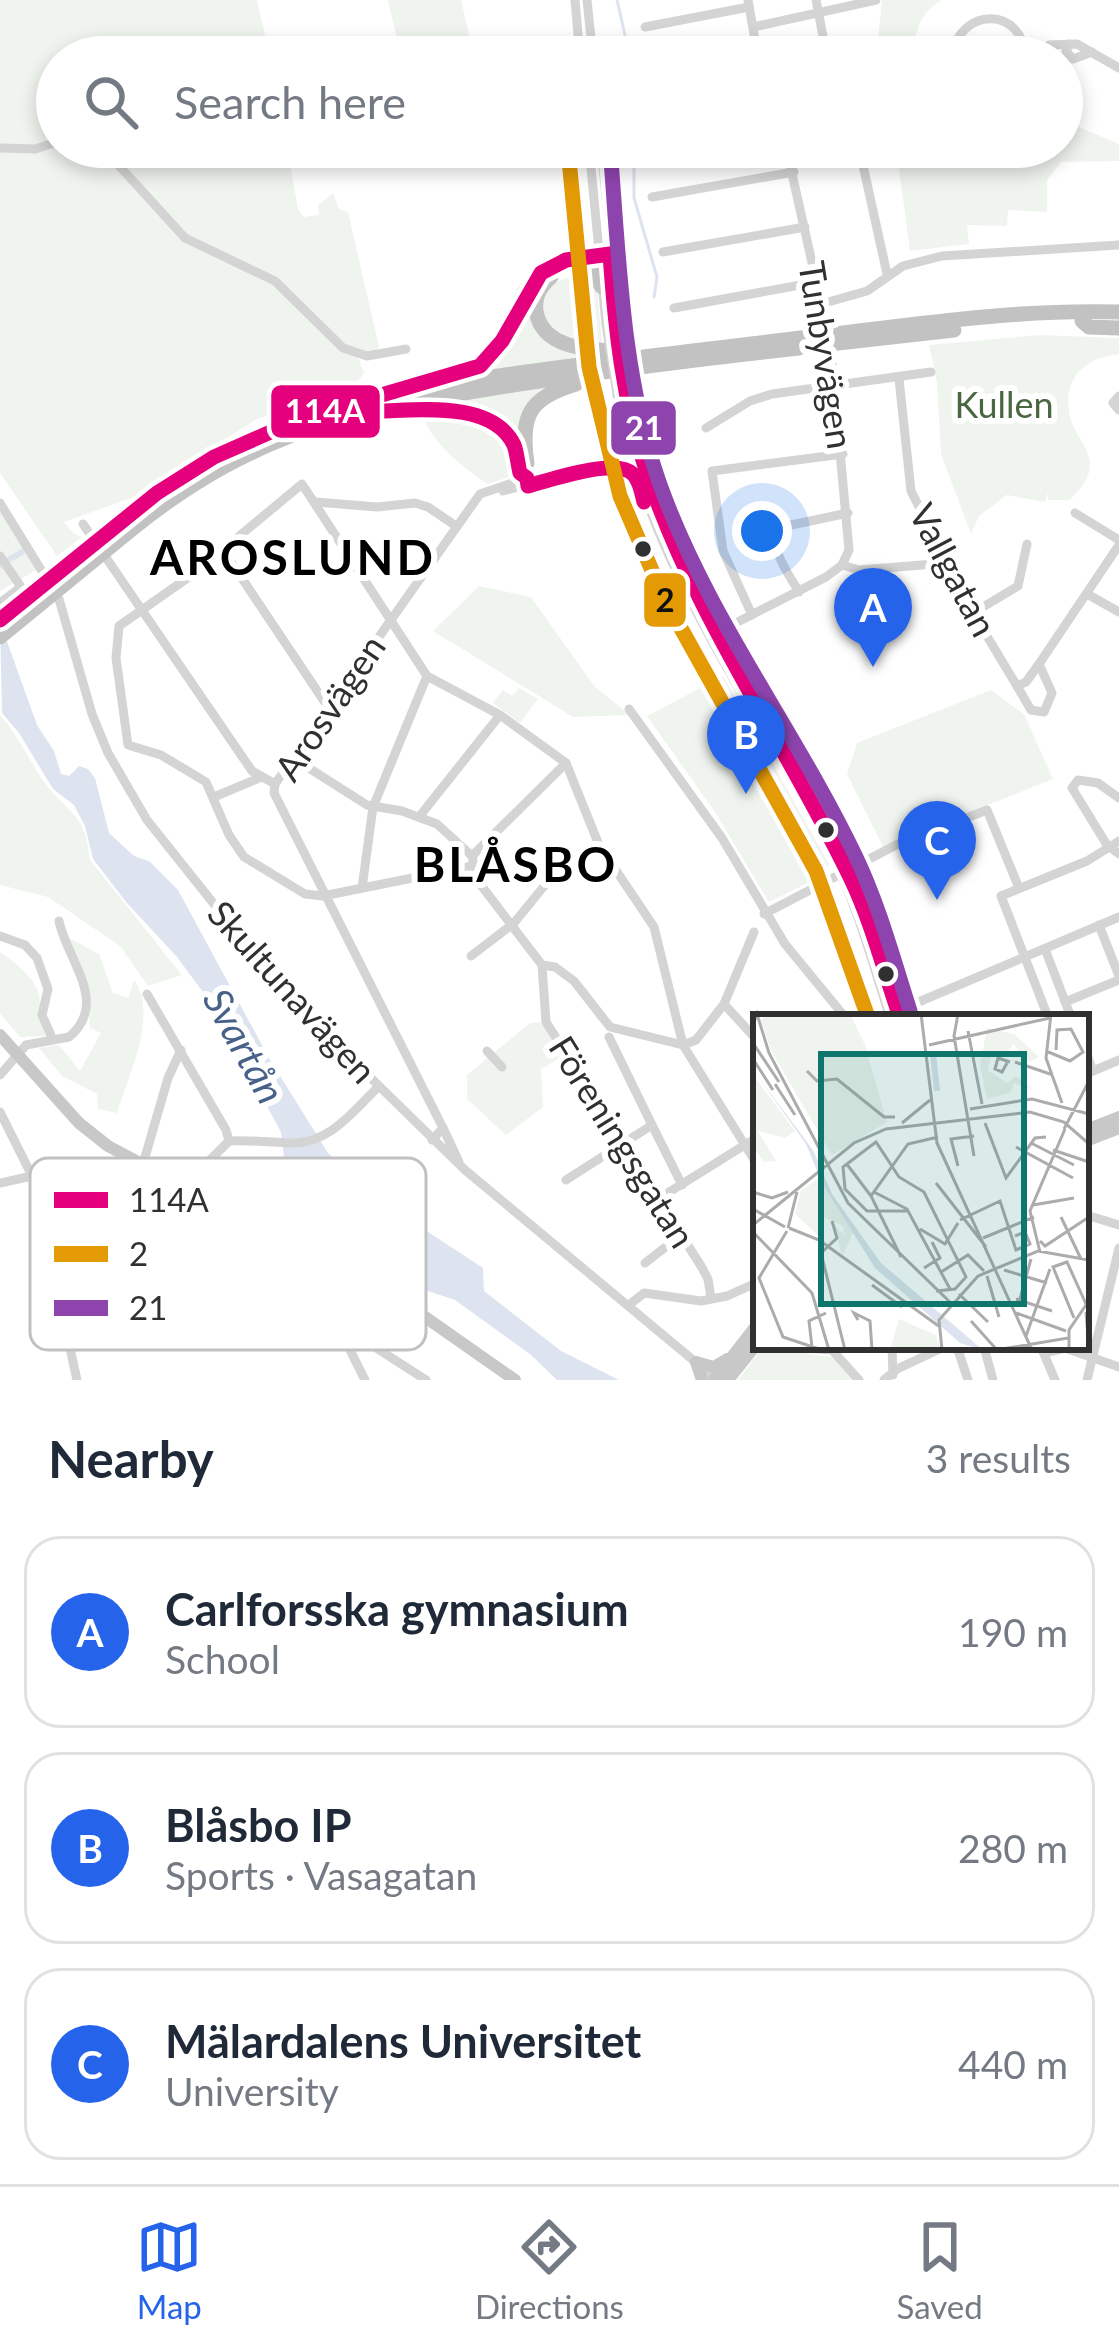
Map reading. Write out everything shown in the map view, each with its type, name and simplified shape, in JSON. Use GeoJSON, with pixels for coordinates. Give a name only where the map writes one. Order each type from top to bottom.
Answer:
{"type":"FeatureCollection","features":[{"type":"Feature","properties":{"kind":"highway"},"geometry":{"type":"LineString","coordinates":[[596,258],[593,273],[602,287]]}},
{"type":"Feature","properties":{"kind":"highway"},"geometry":{"type":"LineString","coordinates":[[596,258],[551,277],[540,288],[536,308],[545,330],[574,347],[649,355]]}},
{"type":"Feature","properties":{"kind":"highway"},"geometry":{"type":"LineString","coordinates":[[426,395],[487,362],[509,334],[528,289],[541,272],[560,262],[596,258]]}},
{"type":"Feature","properties":{"kind":"highway"},"geometry":{"type":"LineString","coordinates":[[0,637],[172,483],[242,443],[300,419],[379,397],[426,395],[649,355],[958,320],[1117,316]]}},
{"type":"Feature","properties":{"kind":"highway"},"geometry":{"type":"LineString","coordinates":[[0,620],[127,525],[203,477],[259,447],[404,398],[958,330],[1082,322],[1089,327],[1117,316]]}},
{"type":"Feature","properties":{"kind":"highway"},"geometry":{"type":"LineString","coordinates":[[527,482],[525,425],[536,402],[559,389],[634,369]]}},
{"type":"Feature","properties":{"kind":"highway"},"geometry":{"type":"LineString","coordinates":[[426,395],[502,429],[513,442],[520,473],[527,482]]}},
{"type":"Feature","properties":{"kind":"main road"},"geometry":{"type":"LineString","coordinates":[[0,1035],[88,1132],[128,1158]]}},
{"type":"Feature","properties":{"kind":"main road"},"geometry":{"type":"LineString","coordinates":[[0,1048],[14,1054]]}},
{"type":"Feature","properties":{"kind":"main road"},"geometry":{"type":"LineString","coordinates":[[1089,1129],[1119,1117]]}},
{"type":"Feature","properties":{"kind":"main road"},"geometry":{"type":"LineString","coordinates":[[1089,1141],[1119,1128]]}},
{"type":"Feature","properties":{"kind":"main road"},"geometry":{"type":"LineString","coordinates":[[426,1318],[515,1380]]}},
{"type":"Feature","properties":{"kind":"main road"},"geometry":{"type":"LineString","coordinates":[[716,1380],[753,1331]]}},
{"type":"Feature","properties":{"kind":"main road"},"geometry":{"type":"LineString","coordinates":[[728,1380],[753,1350]]}},
{"type":"Feature","properties":{"kind":"main road"},"geometry":{"type":"LineString","coordinates":[[696,1362],[714,1367],[733,1355]]}},
{"type":"Feature","properties":{"kind":"main road"},"geometry":{"type":"LineString","coordinates":[[696,1362],[702,1380]]}},
{"type":"Feature","properties":{"kind":"street"},"geometry":{"type":"LineString","coordinates":[[575,0],[578,36]]}},
{"type":"Feature","properties":{"kind":"street"},"geometry":{"type":"LineString","coordinates":[[587,0],[590,36]]}},
{"type":"Feature","properties":{"kind":"street"},"geometry":{"type":"LineString","coordinates":[[816,0],[822,36]]}},
{"type":"Feature","properties":{"kind":"street"},"geometry":{"type":"LineString","coordinates":[[753,27],[876,0]]}},
{"type":"Feature","properties":{"kind":"street"},"geometry":{"type":"LineString","coordinates":[[645,27],[748,3],[754,36]]}},
{"type":"Feature","properties":{"kind":"street"},"geometry":{"type":"LineString","coordinates":[[959,36],[982,19],[1005,22],[1020,36]]}},
{"type":"Feature","properties":{"kind":"street"},"geometry":{"type":"LineString","coordinates":[[1083,49],[1119,68]]}},
{"type":"Feature","properties":{"kind":"street"},"geometry":{"type":"LineString","coordinates":[[0,148],[36,147]]}},
{"type":"Feature","properties":{"kind":"street"},"geometry":{"type":"LineString","coordinates":[[121,168],[184,238],[275,281],[347,351],[367,356],[406,349]]}},
{"type":"Feature","properties":{"kind":"street"},"geometry":{"type":"LineString","coordinates":[[590,168],[596,258],[623,429],[714,634]]}},
{"type":"Feature","properties":{"kind":"street"},"geometry":{"type":"LineString","coordinates":[[600,168],[596,258],[619,323],[635,476],[664,551],[844,873],[894,1014]]}},
{"type":"Feature","properties":{"kind":"street","name":"Tunbyvägen"},"geometry":{"type":"LineString","coordinates":[[793,168],[836,385],[848,513],[849,550],[842,565]]}},
{"type":"Feature","properties":{"kind":"street"},"geometry":{"type":"LineString","coordinates":[[864,168],[887,274]]}},
{"type":"Feature","properties":{"kind":"street"},"geometry":{"type":"LineString","coordinates":[[652,197],[794,172]]}},
{"type":"Feature","properties":{"kind":"street"},"geometry":{"type":"LineString","coordinates":[[662,253],[805,227]]}},
{"type":"Feature","properties":{"kind":"street"},"geometry":{"type":"LineString","coordinates":[[821,304],[867,290],[887,274],[942,256],[1119,245]]}},
{"type":"Feature","properties":{"kind":"street"},"geometry":{"type":"LineString","coordinates":[[674,308],[817,283]]}},
{"type":"Feature","properties":{"kind":"street"},"geometry":{"type":"LineString","coordinates":[[706,428],[761,397],[931,372]]}},
{"type":"Feature","properties":{"kind":"street","name":"Vallgatan"},"geometry":{"type":"LineString","coordinates":[[899,379],[911,490],[1016,685],[1031,710],[1044,712],[1052,693],[1039,664]]}},
{"type":"Feature","properties":{"kind":"street"},"geometry":{"type":"LineString","coordinates":[[1119,396],[1113,403],[1119,410]]}},
{"type":"Feature","properties":{"kind":"street"},"geometry":{"type":"LineString","coordinates":[[608,463],[620,451],[623,429]]}},
{"type":"Feature","properties":{"kind":"street"},"geometry":{"type":"LineString","coordinates":[[752,615],[723,551],[712,471],[843,454]]}},
{"type":"Feature","properties":{"kind":"street","name":"Arosvägen"},"geometry":{"type":"LineString","coordinates":[[461,1167],[323,896],[274,794],[275,784],[480,494],[636,457]]}},
{"type":"Feature","properties":{"kind":"street"},"geometry":{"type":"LineString","coordinates":[[608,463],[635,476]]}},
{"type":"Feature","properties":{"kind":"street"},"geometry":{"type":"LineString","coordinates":[[566,763],[472,861],[323,896],[305,894],[244,856],[229,835],[206,782],[126,740],[117,634],[125,619],[223,550],[300,486],[316,502],[427,676],[500,715],[566,763],[599,844],[654,927],[683,1045],[753,1159]]}},
{"type":"Feature","properties":{"kind":"street"},"geometry":{"type":"LineString","coordinates":[[316,502],[377,508],[415,503],[456,526]]}},
{"type":"Feature","properties":{"kind":"street","name":"Skultunavägen"},"geometry":{"type":"LineString","coordinates":[[0,503],[59,599],[98,729],[147,820],[288,998],[461,1167],[716,1380]]}},
{"type":"Feature","properties":{"kind":"street"},"geometry":{"type":"LineString","coordinates":[[1016,685],[1026,682],[1119,543],[1075,512]]}},
{"type":"Feature","properties":{"kind":"street"},"geometry":{"type":"LineString","coordinates":[[799,592],[778,552],[777,528],[848,513]]}},
{"type":"Feature","properties":{"kind":"street"},"geometry":{"type":"LineString","coordinates":[[83,524],[260,778],[275,784]]}},
{"type":"Feature","properties":{"kind":"street"},"geometry":{"type":"LineString","coordinates":[[974,613],[1018,586],[1028,544]]}},
{"type":"Feature","properties":{"kind":"street"},"geometry":{"type":"LineString","coordinates":[[223,550],[328,707]]}},
{"type":"Feature","properties":{"kind":"street"},"geometry":{"type":"LineString","coordinates":[[0,603],[21,587],[2,559]]}},
{"type":"Feature","properties":{"kind":"street"},"geometry":{"type":"LineString","coordinates":[[714,634],[842,565],[859,570],[947,563]]}},
{"type":"Feature","properties":{"kind":"street"},"geometry":{"type":"LineString","coordinates":[[1087,594],[1119,612]]}},
{"type":"Feature","properties":{"kind":"street"},"geometry":{"type":"LineString","coordinates":[[362,888],[373,807],[427,676]]}},
{"type":"Feature","properties":{"kind":"street"},"geometry":{"type":"LineString","coordinates":[[629,709],[722,838],[764,914],[808,977],[841,1014]]}},
{"type":"Feature","properties":{"kind":"street"},"geometry":{"type":"LineString","coordinates":[[419,817],[500,715]]}},
{"type":"Feature","properties":{"kind":"street"},"geometry":{"type":"LineString","coordinates":[[293,758],[373,807],[419,817],[445,830],[472,861],[477,880],[510,927],[542,965],[555,967],[574,981],[610,1027],[683,1045],[696,1040],[724,1004],[754,932]]}},
{"type":"Feature","properties":{"kind":"street"},"geometry":{"type":"LineString","coordinates":[[214,797],[260,778]]}},
{"type":"Feature","properties":{"kind":"street"},"geometry":{"type":"LineString","coordinates":[[1119,798],[1087,779],[1078,780],[1072,788],[1119,854]]}},
{"type":"Feature","properties":{"kind":"street"},"geometry":{"type":"LineString","coordinates":[[764,914],[896,845],[987,810],[1019,888]]}},
{"type":"Feature","properties":{"kind":"street"},"geometry":{"type":"LineString","coordinates":[[1047,1014],[1001,896],[1087,862],[1113,843]]}},
{"type":"Feature","properties":{"kind":"street"},"geometry":{"type":"LineString","coordinates":[[471,956],[510,927],[558,869],[599,844]]}},
{"type":"Feature","properties":{"kind":"street"},"geometry":{"type":"LineString","coordinates":[[896,1014],[1119,917]]}},
{"type":"Feature","properties":{"kind":"street"},"geometry":{"type":"LineString","coordinates":[[0,1075],[14,1054],[30,1043],[76,1031],[85,1017],[88,997],[59,921]]}},
{"type":"Feature","properties":{"kind":"street"},"geometry":{"type":"LineString","coordinates":[[1065,1002],[1119,978],[1100,925]]}},
{"type":"Feature","properties":{"kind":"street"},"geometry":{"type":"LineString","coordinates":[[0,936],[25,945],[38,958],[48,989],[42,1015],[53,1040]]}},
{"type":"Feature","properties":{"kind":"street"},"geometry":{"type":"LineString","coordinates":[[1045,949],[1070,1014]]}},
{"type":"Feature","properties":{"kind":"street","name":"Föreningsgatan"},"geometry":{"type":"LineString","coordinates":[[542,965],[546,1022],[708,1279],[711,1298]]}},
{"type":"Feature","properties":{"kind":"street"},"geometry":{"type":"LineString","coordinates":[[147,994],[229,1141]]}},
{"type":"Feature","properties":{"kind":"street"},"geometry":{"type":"LineString","coordinates":[[724,1004],[753,1036]]}},
{"type":"Feature","properties":{"kind":"street"},"geometry":{"type":"LineString","coordinates":[[609,1037],[682,1185]]}},
{"type":"Feature","properties":{"kind":"street"},"geometry":{"type":"LineString","coordinates":[[145,1158],[181,1050]]}},
{"type":"Feature","properties":{"kind":"street"},"geometry":{"type":"LineString","coordinates":[[487,1052],[502,1067]]}},
{"type":"Feature","properties":{"kind":"street"},"geometry":{"type":"LineString","coordinates":[[1090,1072],[1119,1060]]}},
{"type":"Feature","properties":{"kind":"street"},"geometry":{"type":"LineString","coordinates":[[212,1158],[229,1141],[305,1143],[326,1136],[377,1088]]}},
{"type":"Feature","properties":{"kind":"street"},"geometry":{"type":"LineString","coordinates":[[0,1116],[30,1172]]}},
{"type":"Feature","properties":{"kind":"street"},"geometry":{"type":"LineString","coordinates":[[566,1180],[652,1125]]}},
{"type":"Feature","properties":{"kind":"street"},"geometry":{"type":"LineString","coordinates":[[433,1140],[443,1128]]}},
{"type":"Feature","properties":{"kind":"street"},"geometry":{"type":"LineString","coordinates":[[658,1199],[753,1140]]}},
{"type":"Feature","properties":{"kind":"street"},"geometry":{"type":"LineString","coordinates":[[0,1184],[30,1176]]}},
{"type":"Feature","properties":{"kind":"street"},"geometry":{"type":"LineString","coordinates":[[1089,1216],[1119,1225]]}},
{"type":"Feature","properties":{"kind":"street"},"geometry":{"type":"LineString","coordinates":[[645,1263],[681,1235]]}},
{"type":"Feature","properties":{"kind":"street"},"geometry":{"type":"LineString","coordinates":[[1087,1380],[1119,1247]]}},
{"type":"Feature","properties":{"kind":"street"},"geometry":{"type":"LineString","coordinates":[[629,1305],[652,1292],[692,1300],[736,1293],[753,1284]]}},
{"type":"Feature","properties":{"kind":"street"},"geometry":{"type":"LineString","coordinates":[[1106,1292],[1119,1295]]}},
{"type":"Feature","properties":{"kind":"street"},"geometry":{"type":"LineString","coordinates":[[70,1350],[76,1380]]}},
{"type":"Feature","properties":{"kind":"street"},"geometry":{"type":"LineString","coordinates":[[350,1350],[365,1380]]}},
{"type":"Feature","properties":{"kind":"street"},"geometry":{"type":"LineString","coordinates":[[379,1350],[425,1380]]}},
{"type":"Feature","properties":{"kind":"street"},"geometry":{"type":"LineString","coordinates":[[836,1350],[859,1380]]}},
{"type":"Feature","properties":{"kind":"street"},"geometry":{"type":"LineString","coordinates":[[891,1378],[897,1369],[938,1350]]}},
{"type":"Feature","properties":{"kind":"street"},"geometry":{"type":"LineString","coordinates":[[1043,1350],[1055,1380]]}},
{"type":"Feature","properties":{"kind":"street"},"geometry":{"type":"LineString","coordinates":[[1070,1350],[1119,1367]]}},
{"type":"Feature","properties":{"kind":"street"},"geometry":{"type":"LineString","coordinates":[[968,1378],[992,1376]]}},
{"type":"Feature","properties":{"kind":"green space"},"geometry":{"type":"Polygon","coordinates":[[[0,0],[257,0],[265,36],[36,36],[36,168],[291,168],[298,209],[304,217],[319,215],[318,205],[333,193],[339,209],[348,212],[379,347],[371,355],[357,355],[364,373],[355,385],[257,419],[131,498],[64,522],[82,537],[57,556],[0,473],[0,0]]]}},
{"type":"Feature","properties":{"kind":"green space"},"geometry":{"type":"Polygon","coordinates":[[[388,0],[461,0],[469,36],[396,36],[388,0]]]}},
{"type":"Feature","properties":{"kind":"green space"},"geometry":{"type":"Polygon","coordinates":[[[882,0],[942,0],[928,11],[916,36],[878,36],[882,0]]]}},
{"type":"Feature","properties":{"kind":"green space"},"geometry":{"type":"Polygon","coordinates":[[[1083,129],[1119,144],[1119,161],[1083,162],[1083,129]]]}},
{"type":"Feature","properties":{"kind":"green space"},"geometry":{"type":"Polygon","coordinates":[[[899,168],[1056,168],[1047,180],[1047,212],[1008,210],[1007,226],[967,225],[969,244],[910,251],[899,168]]]}},
{"type":"Feature","properties":{"kind":"green space"},"geometry":{"type":"Polygon","coordinates":[[[587,275],[597,286],[602,344],[561,333],[542,310],[549,287],[587,275]]]}},
{"type":"Feature","properties":{"kind":"green space"},"geometry":{"type":"Polygon","coordinates":[[[533,288],[534,327],[595,355],[476,373],[533,288]]]}},
{"type":"Feature","properties":{"kind":"green space","name":"Kullen"},"geometry":{"type":"Polygon","coordinates":[[[1039,335],[1119,338],[1119,354],[1086,366],[1069,392],[1070,417],[1090,461],[1087,478],[1070,500],[1048,500],[1048,493],[1045,502],[1007,495],[979,516],[971,534],[941,454],[937,383],[929,345],[1039,335]]]}},
{"type":"Feature","properties":{"kind":"green space"},"geometry":{"type":"Polygon","coordinates":[[[563,382],[527,408],[520,452],[516,438],[444,402],[563,382]]]}},
{"type":"Feature","properties":{"kind":"green space"},"geometry":{"type":"Polygon","coordinates":[[[438,413],[468,417],[499,431],[513,462],[512,476],[488,484],[459,463],[434,437],[423,417],[438,413]]]}},
{"type":"Feature","properties":{"kind":"green space"},"geometry":{"type":"Polygon","coordinates":[[[0,510],[38,569],[0,591],[0,510]]]}},
{"type":"Feature","properties":{"kind":"green space"},"geometry":{"type":"Polygon","coordinates":[[[479,586],[531,597],[595,687],[630,715],[573,717],[433,631],[479,586]]]}},
{"type":"Feature","properties":{"kind":"green space"},"geometry":{"type":"Polygon","coordinates":[[[723,676],[829,864],[826,874],[769,902],[715,812],[647,716],[723,676]]]}},
{"type":"Feature","properties":{"kind":"green space"},"geometry":{"type":"Polygon","coordinates":[[[519,688],[538,699],[520,723],[493,703],[503,690],[512,696],[519,688]]]}},
{"type":"Feature","properties":{"kind":"green space"},"geometry":{"type":"Polygon","coordinates":[[[991,690],[1024,714],[1053,779],[883,847],[847,774],[857,743],[991,690]]]}},
{"type":"Feature","properties":{"kind":"green space"},"geometry":{"type":"Polygon","coordinates":[[[0,715],[48,787],[81,825],[90,860],[182,975],[148,986],[120,946],[48,897],[0,885],[0,715]]]}},
{"type":"Feature","properties":{"kind":"green space"},"geometry":{"type":"Polygon","coordinates":[[[67,937],[99,954],[113,993],[128,998],[134,980],[141,994],[143,1028],[117,1113],[98,1109],[97,1094],[62,1076],[39,1048],[59,1045],[80,1071],[101,1033],[90,1028],[87,980],[67,937]]]}},
{"type":"Feature","properties":{"kind":"green space"},"geometry":{"type":"Polygon","coordinates":[[[0,952],[36,987],[46,1036],[20,1037],[0,1013],[0,952]]]}},
{"type":"Feature","properties":{"kind":"green space"},"geometry":{"type":"Polygon","coordinates":[[[542,1022],[563,1056],[541,1069],[543,1107],[506,1135],[467,1099],[467,1075],[530,1023],[542,1022]]]}},
{"type":"Feature","properties":{"kind":"green space"},"geometry":{"type":"Polygon","coordinates":[[[761,1350],[792,1350],[834,1357],[855,1380],[738,1380],[761,1350]]]}},
{"type":"Feature","properties":{"kind":"water","name":"Svartån"},"geometry":{"type":"Polygon","coordinates":[[[0,622],[37,725],[54,751],[61,774],[69,776],[79,766],[88,769],[95,778],[109,833],[134,856],[149,861],[178,890],[269,1058],[333,1158],[284,1158],[281,1132],[211,1003],[93,859],[74,805],[53,789],[2,713],[0,622]]]}},
{"type":"Feature","properties":{"kind":"water"},"geometry":{"type":"Polygon","coordinates":[[[426,1231],[483,1268],[484,1291],[561,1351],[619,1380],[557,1380],[531,1355],[455,1300],[426,1290],[426,1231]]]}},
{"type":"Feature","properties":{"kind":"waterway"},"geometry":{"type":"LineString","coordinates":[[617,0],[625,36]]}},
{"type":"Feature","properties":{"kind":"waterway"},"geometry":{"type":"LineString","coordinates":[[634,168],[634,198],[657,277],[654,297]]}},
{"type":"Feature","properties":{"kind":"waterway"},"geometry":{"type":"LineString","coordinates":[[0,565],[22,552]]}},
{"type":"Feature","properties":{"kind":"transit line","name":"2"},"geometry":{"type":"LineString","coordinates":[[570,168],[589,367],[620,496],[663,596],[816,871],[867,1014]]}},
{"type":"Feature","properties":{"kind":"transit line","name":"21"},"geometry":{"type":"LineString","coordinates":[[612,168],[630,359],[659,482],[701,579],[855,855],[910,1011]]}},
{"type":"Feature","properties":{"kind":"transit line","name":"114A"},"geometry":{"type":"LineString","coordinates":[[0,620],[157,493],[214,457],[300,419],[480,366],[502,341],[541,273],[566,260],[610,254],[626,391],[638,444],[666,524],[715,627],[851,879],[899,1014]]}},
{"type":"Feature","properties":{"kind":"transit line","name":"114A"},"geometry":{"type":"LineString","coordinates":[[381,411],[473,415],[504,431],[528,486],[582,471],[625,469],[637,480],[644,502]]}},
{"type":"Feature","properties":{"kind":"place","name":"Carlforsska gymnasium"},"geometry":{"type":"Point","coordinates":[873,667]}},
{"type":"Feature","properties":{"kind":"place","name":"Blåsbo IP"},"geometry":{"type":"Point","coordinates":[746,794]}},
{"type":"Feature","properties":{"kind":"place","name":"Mälardalens Universitet"},"geometry":{"type":"Point","coordinates":[937,900]}},
{"type":"Feature","properties":{"kind":"district","name":"AROSLUND"},"geometry":{"type":"Point","coordinates":[293,558]}},
{"type":"Feature","properties":{"kind":"district","name":"BLÅSBO"},"geometry":{"type":"Point","coordinates":[516,865]}}]}
